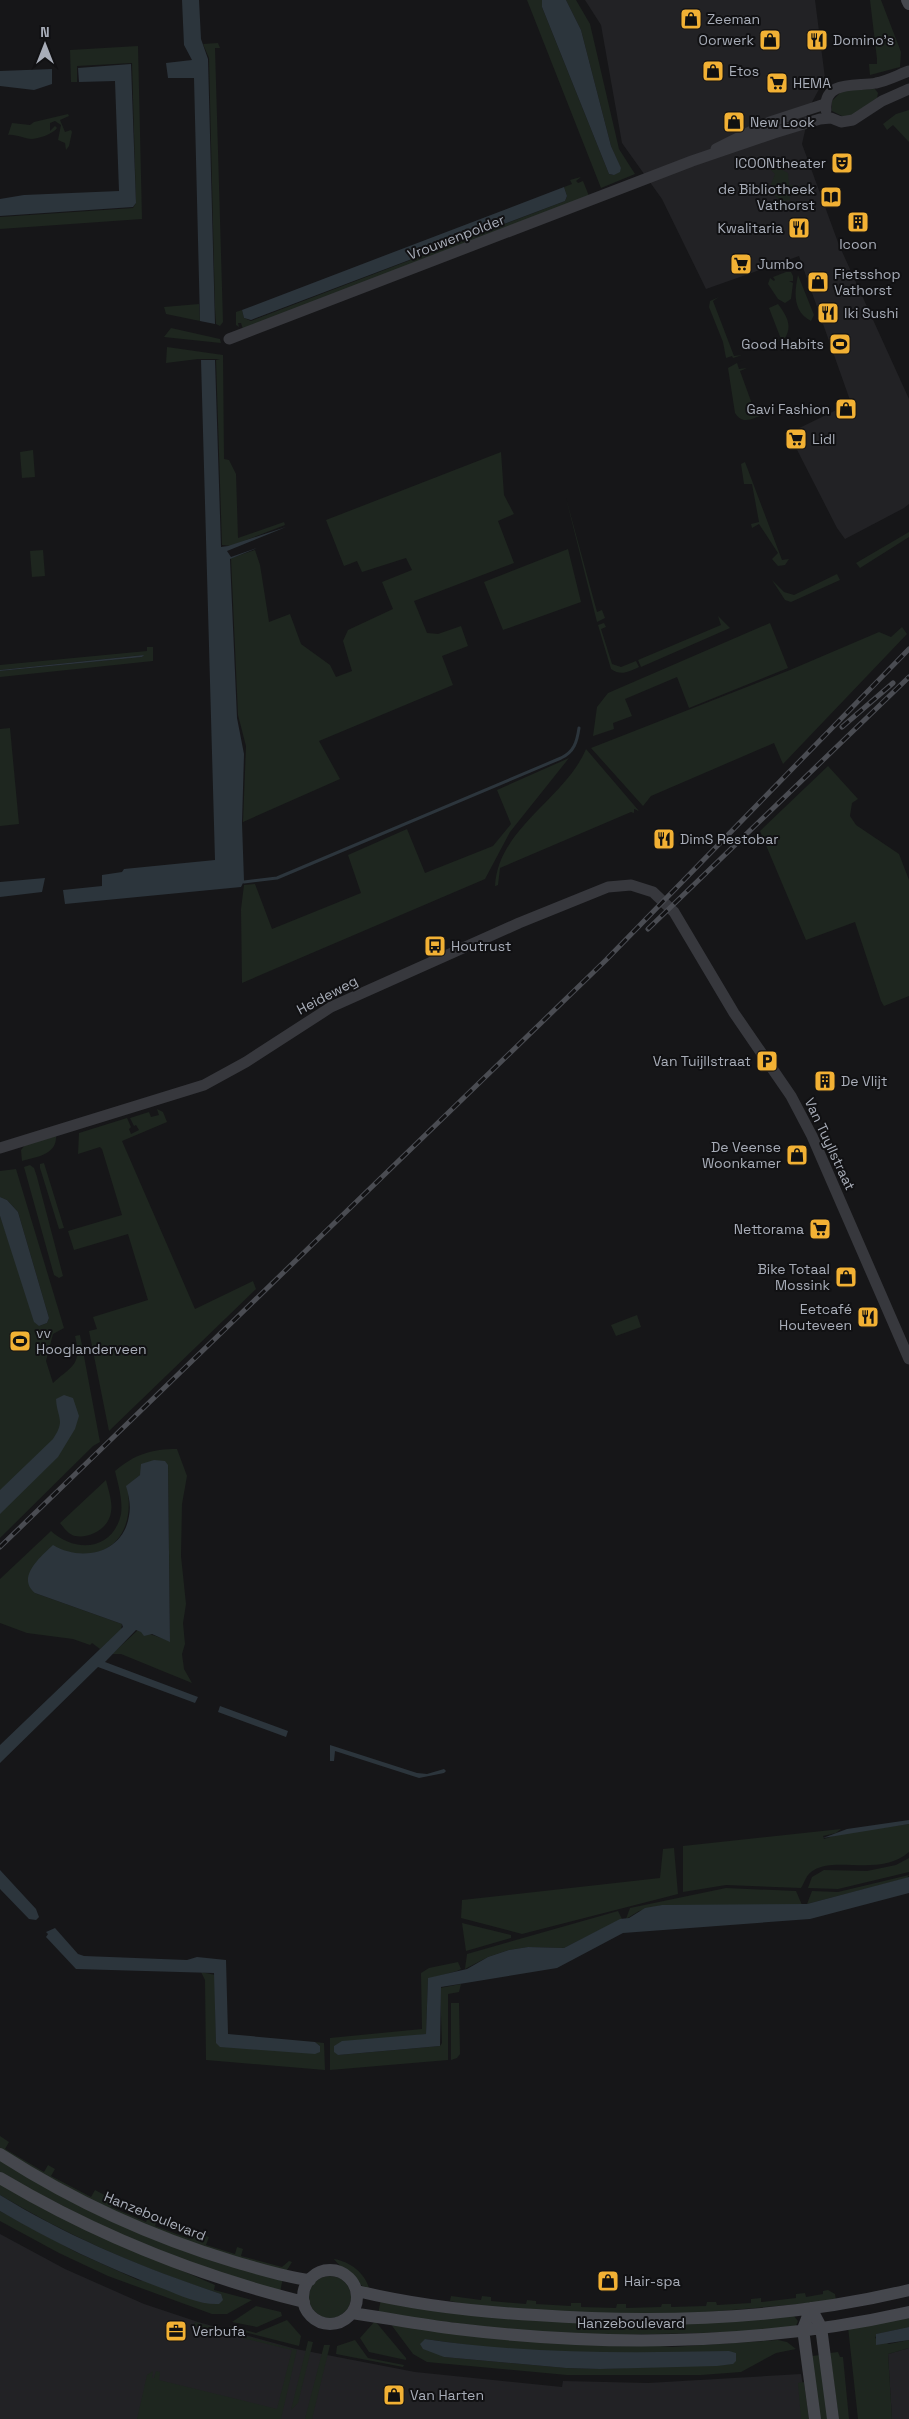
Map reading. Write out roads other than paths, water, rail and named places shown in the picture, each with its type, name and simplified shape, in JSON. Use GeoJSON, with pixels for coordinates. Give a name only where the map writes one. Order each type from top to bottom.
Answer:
{"type":"FeatureCollection","features":[{"type":"Feature","properties":{"kind":"main road"},"geometry":{"type":"LineString","coordinates":[[907,0],[909,4]]}},
{"type":"Feature","properties":{"kind":"main road","name":"Hanzeboulevard"},"geometry":{"type":"LineString","coordinates":[[0,2154],[66,2192],[158,2235],[256,2268],[310,2280]]}},
{"type":"Feature","properties":{"kind":"main road"},"geometry":{"type":"LineString","coordinates":[[0,2178],[90,2227],[153,2255],[211,2276],[304,2302]]}},
{"type":"Feature","properties":{"kind":"main road"},"geometry":{"type":"LineString","coordinates":[[322,2271],[337,2271],[350,2278],[356,2291],[356,2305],[352,2313],[338,2323],[324,2323],[312,2317],[304,2302],[304,2292],[310,2280],[322,2271]]}},
{"type":"Feature","properties":{"kind":"main road","name":"Hanzeboulevard"},"geometry":{"type":"LineString","coordinates":[[356,2291],[462,2309],[602,2319],[714,2317],[811,2308],[909,2290]]}},
{"type":"Feature","properties":{"kind":"main road"},"geometry":{"type":"LineString","coordinates":[[811,2308],[821,2327],[834,2419]]}},
{"type":"Feature","properties":{"kind":"main road"},"geometry":{"type":"LineString","coordinates":[[811,2308],[804,2329],[815,2419]]}},
{"type":"Feature","properties":{"kind":"main road","name":"Hanzeboulevard"},"geometry":{"type":"LineString","coordinates":[[352,2313],[457,2329],[610,2340],[709,2338],[821,2327],[909,2312]]}},
{"type":"Feature","properties":{"kind":"street","name":"Vrouwenpolder"},"geometry":{"type":"LineString","coordinates":[[692,162],[748,132],[825,104],[830,93],[842,86],[877,83],[909,71]]}},
{"type":"Feature","properties":{"kind":"street"},"geometry":{"type":"LineString","coordinates":[[877,83],[881,90],[882,101]]}},
{"type":"Feature","properties":{"kind":"street","name":"Vrouwenpolder"},"geometry":{"type":"LineString","coordinates":[[229,339],[318,307],[692,162],[793,126],[820,118],[847,122],[882,101],[909,89]]}},
{"type":"Feature","properties":{"kind":"street"},"geometry":{"type":"LineString","coordinates":[[825,104],[830,118]]}},
{"type":"Feature","properties":{"kind":"street","name":"Heideweg"},"geometry":{"type":"LineString","coordinates":[[0,1148],[204,1085],[246,1062],[331,1007],[502,931],[608,888],[624,884],[638,887],[653,892],[668,905]]}},
{"type":"Feature","properties":{"kind":"street","name":"Van Tuyllstraat"},"geometry":{"type":"LineString","coordinates":[[668,905],[678,918],[734,1013],[784,1086],[807,1126],[909,1358]]}},
{"type":"Feature","properties":{"kind":"waterway"},"geometry":{"type":"LineString","coordinates":[[244,882],[277,878],[561,758],[569,753],[574,746],[579,728]]}},
{"type":"Feature","properties":{"kind":"railway"},"geometry":{"type":"LineString","coordinates":[[0,1547],[606,960],[909,649]]}},
{"type":"Feature","properties":{"kind":"railway"},"geometry":{"type":"LineString","coordinates":[[648,929],[909,677]]}},
{"type":"Feature","properties":{"kind":"railway"},"geometry":{"type":"LineString","coordinates":[[842,727],[893,683]]}},
{"type":"Feature","properties":{"kind":"place","name":"Zeeman"},"geometry":{"type":"Point","coordinates":[691,19]}},
{"type":"Feature","properties":{"kind":"place","name":"Oorwerk"},"geometry":{"type":"Point","coordinates":[770,40]}},
{"type":"Feature","properties":{"kind":"place","name":"Domino's"},"geometry":{"type":"Point","coordinates":[817,40]}},
{"type":"Feature","properties":{"kind":"place","name":"Etos"},"geometry":{"type":"Point","coordinates":[713,71]}},
{"type":"Feature","properties":{"kind":"place","name":"HEMA"},"geometry":{"type":"Point","coordinates":[777,83]}},
{"type":"Feature","properties":{"kind":"place","name":"New Look"},"geometry":{"type":"Point","coordinates":[734,122]}},
{"type":"Feature","properties":{"kind":"place","name":"ICOONtheater"},"geometry":{"type":"Point","coordinates":[842,163]}},
{"type":"Feature","properties":{"kind":"place","name":"de Bibliotheek Vathorst"},"geometry":{"type":"Point","coordinates":[831,197]}},
{"type":"Feature","properties":{"kind":"place","name":"Icoon"},"geometry":{"type":"Point","coordinates":[858,222]}},
{"type":"Feature","properties":{"kind":"place","name":"Kwalitaria"},"geometry":{"type":"Point","coordinates":[799,228]}},
{"type":"Feature","properties":{"kind":"place","name":"Jumbo"},"geometry":{"type":"Point","coordinates":[741,264]}},
{"type":"Feature","properties":{"kind":"place","name":"Fietsshop Vathorst"},"geometry":{"type":"Point","coordinates":[818,282]}},
{"type":"Feature","properties":{"kind":"place","name":"Iki Sushi"},"geometry":{"type":"Point","coordinates":[828,313]}},
{"type":"Feature","properties":{"kind":"place","name":"Good Habits"},"geometry":{"type":"Point","coordinates":[840,344]}},
{"type":"Feature","properties":{"kind":"place","name":"Gavi Fashion"},"geometry":{"type":"Point","coordinates":[846,409]}},
{"type":"Feature","properties":{"kind":"place","name":"Lidl"},"geometry":{"type":"Point","coordinates":[796,439]}},
{"type":"Feature","properties":{"kind":"place","name":"DimS Restobar"},"geometry":{"type":"Point","coordinates":[664,839]}},
{"type":"Feature","properties":{"kind":"place","name":"Houtrust"},"geometry":{"type":"Point","coordinates":[435,946]}},
{"type":"Feature","properties":{"kind":"place","name":"Van Tuijllstraat"},"geometry":{"type":"Point","coordinates":[767,1061]}},
{"type":"Feature","properties":{"kind":"place","name":"De Vlijt"},"geometry":{"type":"Point","coordinates":[825,1081]}},
{"type":"Feature","properties":{"kind":"place","name":"De Veense Woonkamer"},"geometry":{"type":"Point","coordinates":[797,1155]}},
{"type":"Feature","properties":{"kind":"place","name":"Nettorama"},"geometry":{"type":"Point","coordinates":[820,1229]}},
{"type":"Feature","properties":{"kind":"place","name":"Bike Totaal Mossink"},"geometry":{"type":"Point","coordinates":[846,1277]}},
{"type":"Feature","properties":{"kind":"place","name":"Eetcafé Houteveen"},"geometry":{"type":"Point","coordinates":[868,1317]}},
{"type":"Feature","properties":{"kind":"place","name":"vv Hooglanderveen"},"geometry":{"type":"Point","coordinates":[20,1341]}},
{"type":"Feature","properties":{"kind":"place","name":"Hair-spa"},"geometry":{"type":"Point","coordinates":[608,2281]}},
{"type":"Feature","properties":{"kind":"place","name":"Verbufa"},"geometry":{"type":"Point","coordinates":[176,2331]}},
{"type":"Feature","properties":{"kind":"place","name":"Van Harten"},"geometry":{"type":"Point","coordinates":[394,2395]}}]}
